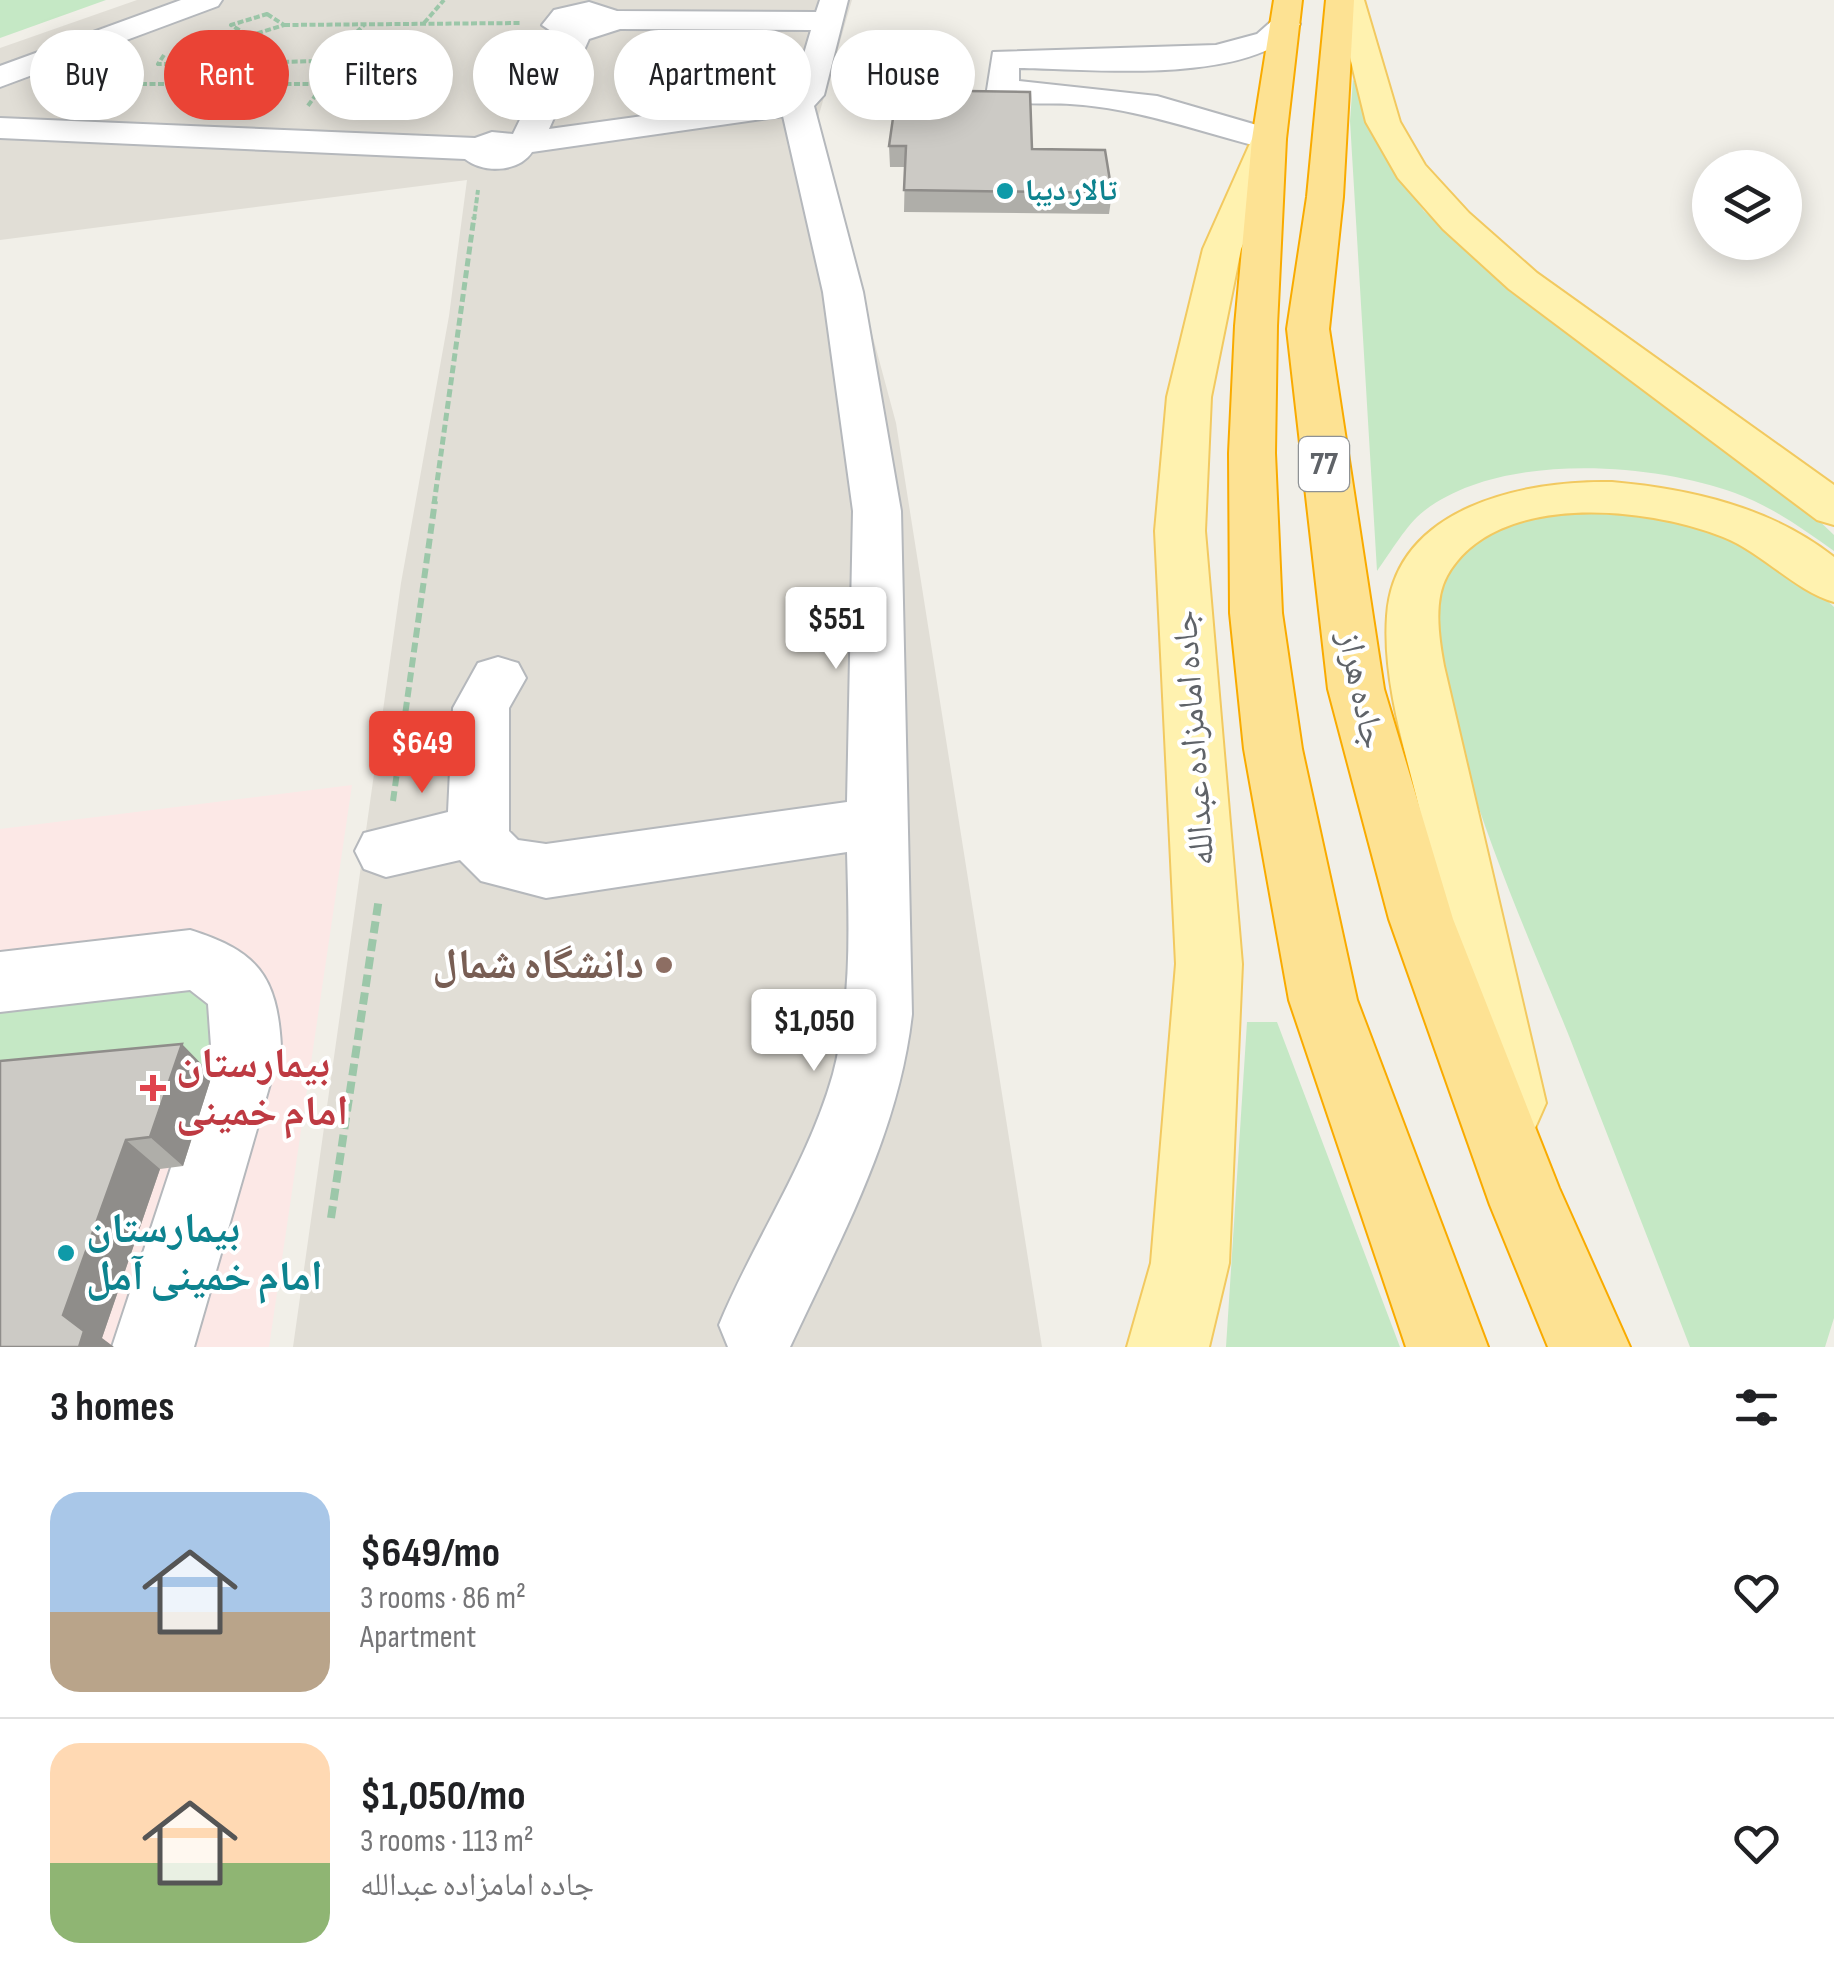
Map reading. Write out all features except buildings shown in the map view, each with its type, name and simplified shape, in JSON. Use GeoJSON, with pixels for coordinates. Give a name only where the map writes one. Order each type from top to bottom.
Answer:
{"type":"FeatureCollection","features":[{"type":"Feature","properties":{"kind":"highway","name":"جاده هراز"},"geometry":{"type":"LineString","coordinates":[[1340,0],[1325,196],[1308,329],[1356,689],[1421,919],[1528,1205],[1589,1347]]}},
{"type":"Feature","properties":{"kind":"highway","name":"77"},"geometry":{"type":"LineString","coordinates":[[1286,12],[1268,139],[1252,453],[1256,612],[1273,749],[1323,1000],[1448,1347]]}},
{"type":"Feature","properties":{"kind":"main road"},"geometry":{"type":"LineString","coordinates":[[1350,0],[1383,122],[1412,170],[1456,221],[1523,282],[1834,509]]}},
{"type":"Feature","properties":{"kind":"main road","name":"جاده امامزاده عبدالله"},"geometry":{"type":"LineString","coordinates":[[1168,1347],[1190,1263],[1208,964],[1180,531],[1189,397],[1222,249],[1268,139]]}},
{"type":"Feature","properties":{"kind":"main road"},"geometry":{"type":"LineString","coordinates":[[1528,1205],[1484,959],[1416,665],[1414,613],[1424,570],[1477,520],[1552,498],[1639,497],[1726,516],[1806,558],[1834,584]]}},
{"type":"Feature","properties":{"kind":"street"},"geometry":{"type":"LineString","coordinates":[[0,52],[146,0]]}},
{"type":"Feature","properties":{"kind":"street"},"geometry":{"type":"LineString","coordinates":[[0,77],[208,0]]}},
{"type":"Feature","properties":{"kind":"street"},"geometry":{"type":"LineString","coordinates":[[500,148],[586,17],[830,10],[811,83]]}},
{"type":"Feature","properties":{"kind":"street"},"geometry":{"type":"LineString","coordinates":[[1268,139],[1157,106],[1088,95],[1003,90],[1004,59],[1206,54],[1267,41],[1286,12]]}},
{"type":"Feature","properties":{"kind":"street"},"geometry":{"type":"LineString","coordinates":[[0,128],[500,148],[689,120]]}},
{"type":"Feature","properties":{"kind":"street"},"geometry":{"type":"LineString","coordinates":[[759,1325],[831,1176],[868,1072],[882,941],[877,824],[877,511],[843,292],[801,120]]}},
{"type":"Feature","properties":{"kind":"street"},"geometry":{"type":"LineString","coordinates":[[498,678],[481,708],[478,832],[482,850],[502,864],[546,871],[877,824]]}},
{"type":"Feature","properties":{"kind":"street"},"geometry":{"type":"LineString","coordinates":[[386,851],[478,832]]}},
{"type":"Feature","properties":{"kind":"street"},"geometry":{"type":"LineString","coordinates":[[0,982],[190,960],[209,965],[235,982],[246,1009],[246,1046],[154,1347]]}},
{"type":"Feature","properties":{"kind":"path"},"geometry":{"type":"LineString","coordinates":[[424,23],[444,0]]}},
{"type":"Feature","properties":{"kind":"path"},"geometry":{"type":"LineString","coordinates":[[284,24],[266,14],[231,25],[249,36],[284,24],[586,17]]}},
{"type":"Feature","properties":{"kind":"path"},"geometry":{"type":"LineString","coordinates":[[289,62],[327,62],[366,24]]}},
{"type":"Feature","properties":{"kind":"path"},"geometry":{"type":"LineString","coordinates":[[144,84],[324,84],[276,140]]}},
{"type":"Feature","properties":{"kind":"path"},"geometry":{"type":"LineString","coordinates":[[330,1218],[500,148]]}},
{"type":"Feature","properties":{"kind":"shaded area","name":"دانشگاه شمال"},"geometry":{"type":"Polygon","coordinates":[[[137,0],[852,0],[843,30],[831,30],[831,73],[816,125],[896,423],[1042,1347],[293,1347],[401,583],[449,316],[467,180],[0,240],[0,48],[30,37],[30,120],[144,120],[144,30],[51,30],[137,0]]]}},
{"type":"Feature","properties":{"kind":"shaded area","name":"بیمارستان امام خمینی"},"geometry":{"type":"Polygon","coordinates":[[[352,785],[269,1347],[0,1347],[0,829],[352,785]]]}},
{"type":"Feature","properties":{"kind":"green space"},"geometry":{"type":"Polygon","coordinates":[[[0,0],[106,0],[0,38],[0,0]]]}},
{"type":"Feature","properties":{"kind":"green space"},"geometry":{"type":"Polygon","coordinates":[[[1353,79],[1390,165],[1424,211],[1475,256],[1812,514],[1834,535],[1834,551],[1774,511],[1735,493],[1661,474],[1576,468],[1493,479],[1456,492],[1417,517],[1377,571],[1350,121],[1353,79]]]}},
{"type":"Feature","properties":{"kind":"green space"},"geometry":{"type":"Polygon","coordinates":[[[1635,507],[1697,523],[1771,558],[1834,607],[1834,1318],[1825,1347],[1690,1347],[1479,808],[1443,679],[1438,624],[1444,581],[1452,566],[1475,542],[1553,508],[1635,507]]]}},
{"type":"Feature","properties":{"kind":"green space"},"geometry":{"type":"Polygon","coordinates":[[[188,987],[214,1015],[212,1075],[0,1095],[0,1004],[188,987]]]}},
{"type":"Feature","properties":{"kind":"green space"},"geometry":{"type":"Polygon","coordinates":[[[1247,1022],[1277,1022],[1400,1347],[1226,1347],[1247,1022]]]}},
{"type":"Feature","properties":{"kind":"place","name":"تالار دیبا"},"geometry":{"type":"Point","coordinates":[1005,191]}},
{"type":"Feature","properties":{"kind":"place","name":"دانشگاه شمال"},"geometry":{"type":"Point","coordinates":[664,965]}},
{"type":"Feature","properties":{"kind":"place","name":"بیمارستان امام خمینی"},"geometry":{"type":"Point","coordinates":[153,1088]}},
{"type":"Feature","properties":{"kind":"place","name":"بیمارستان امام خمینی آمل"},"geometry":{"type":"Point","coordinates":[66,1253]}}]}
